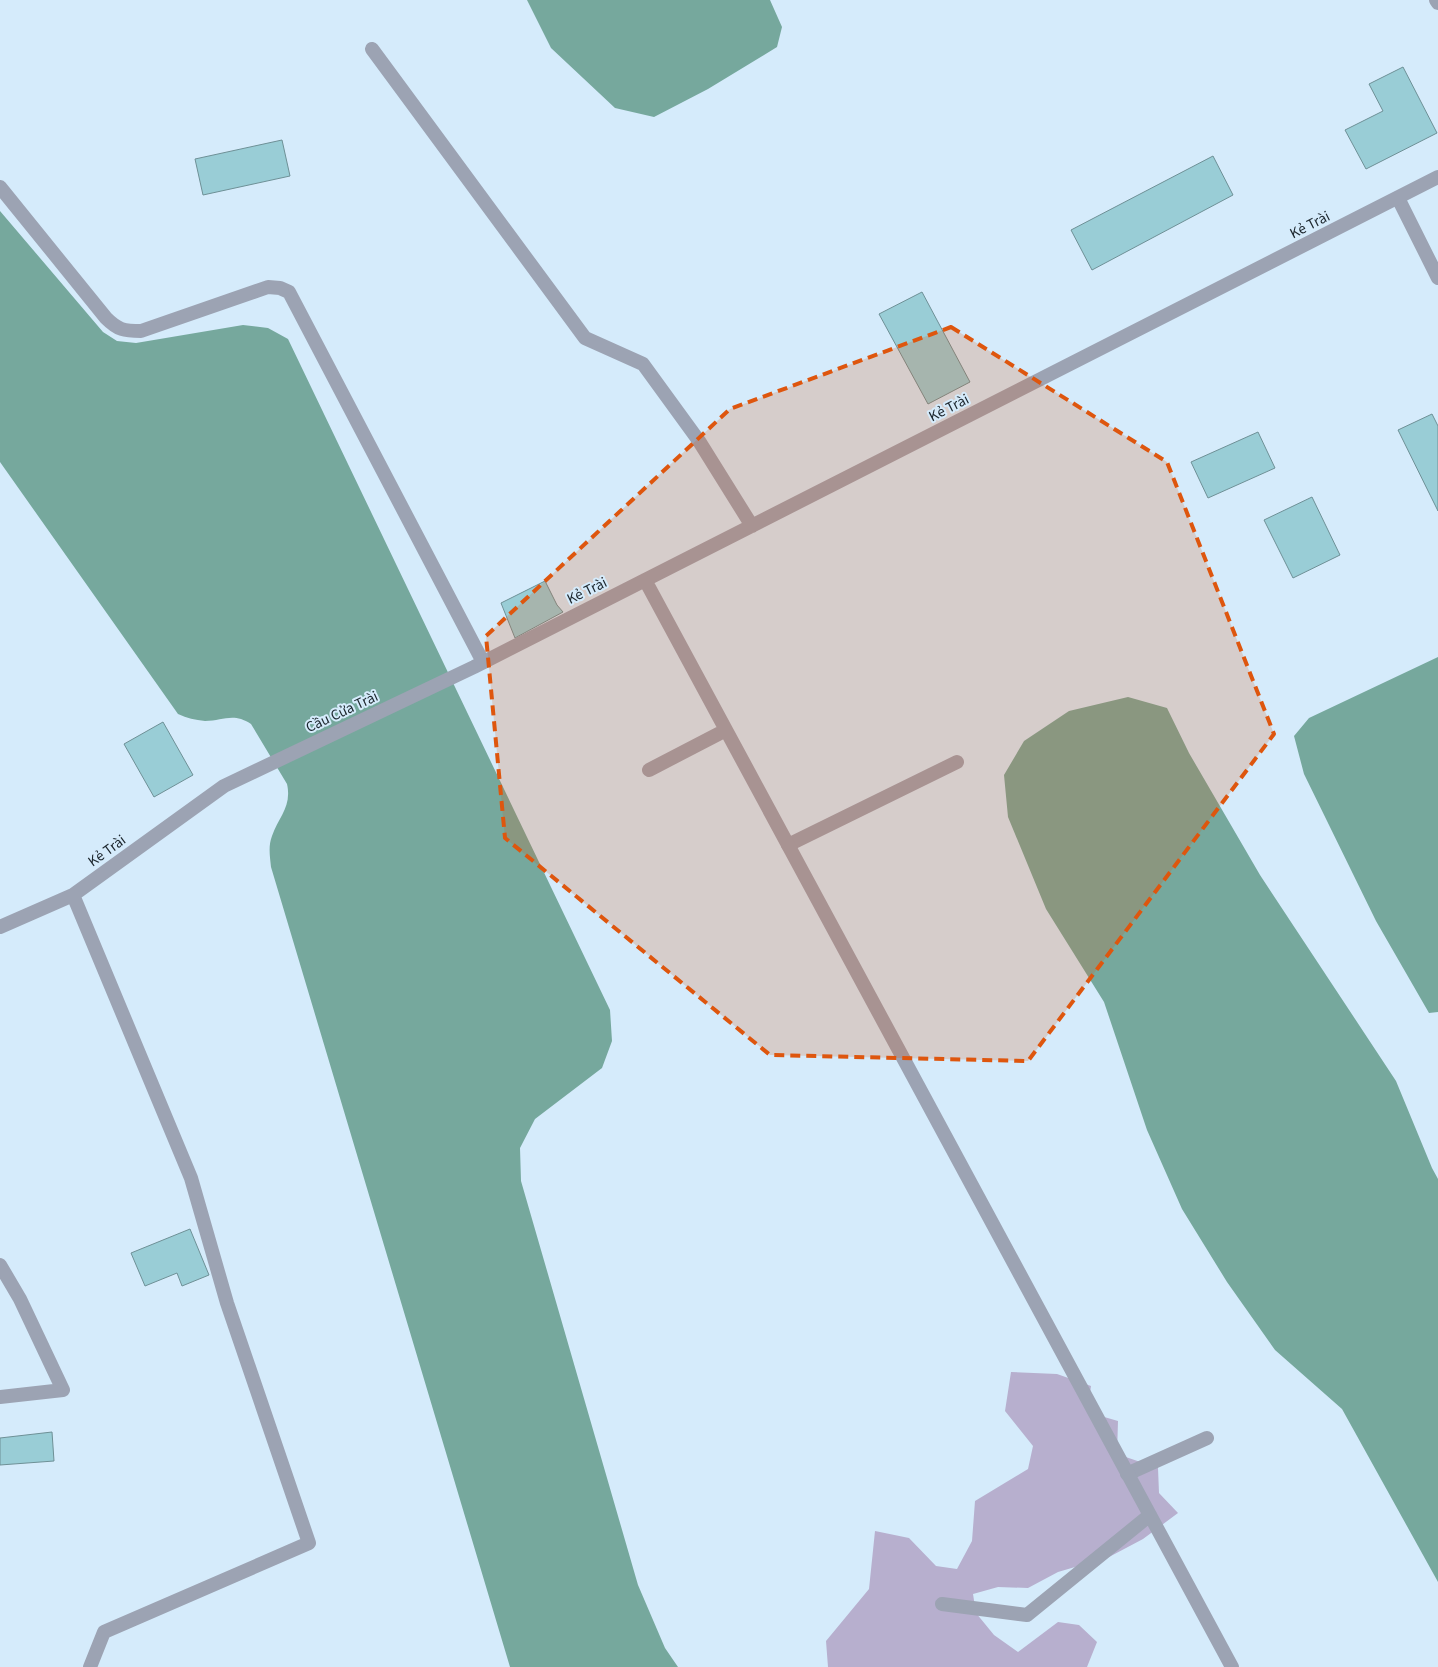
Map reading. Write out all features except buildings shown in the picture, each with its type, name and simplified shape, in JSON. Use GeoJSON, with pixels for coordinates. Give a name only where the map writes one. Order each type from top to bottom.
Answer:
{"type":"FeatureCollection","features":[{"type":"Feature","properties":{"kind":"street"},"geometry":{"type":"LineString","coordinates":[[372,49],[585,338],[643,364],[699,441],[752,526]]}},
{"type":"Feature","properties":{"kind":"street","name":"Kẻ Trài"},"geometry":{"type":"LineString","coordinates":[[478,665],[1438,177]]}},
{"type":"Feature","properties":{"kind":"street"},"geometry":{"type":"LineString","coordinates":[[0,187],[116,328],[128,331],[141,331],[268,287],[280,288],[289,292],[478,665]]}},
{"type":"Feature","properties":{"kind":"street"},"geometry":{"type":"LineString","coordinates":[[1398,198],[1438,278]]}},
{"type":"Feature","properties":{"kind":"street"},"geometry":{"type":"LineString","coordinates":[[646,580],[1232,1667]]}},
{"type":"Feature","properties":{"kind":"street","name":"Cầu Cửa Trài"},"geometry":{"type":"LineString","coordinates":[[224,786],[478,665]]}},
{"type":"Feature","properties":{"kind":"street"},"geometry":{"type":"LineString","coordinates":[[649,770],[726,730]]}},
{"type":"Feature","properties":{"kind":"street"},"geometry":{"type":"LineString","coordinates":[[788,845],[957,762]]}},
{"type":"Feature","properties":{"kind":"street","name":"Kẻ Trài"},"geometry":{"type":"LineString","coordinates":[[0,927],[73,895],[224,786]]}},
{"type":"Feature","properties":{"kind":"street"},"geometry":{"type":"LineString","coordinates":[[73,895],[191,1178],[227,1303],[309,1543],[104,1632],[90,1667]]}},
{"type":"Feature","properties":{"kind":"street"},"geometry":{"type":"LineString","coordinates":[[0,1265],[20,1299],[63,1390],[0,1397]]}},
{"type":"Feature","properties":{"kind":"street"},"geometry":{"type":"LineString","coordinates":[[1127,1474],[1207,1438]]}},
{"type":"Feature","properties":{"kind":"street"},"geometry":{"type":"LineString","coordinates":[[942,1604],[1027,1615],[1150,1515]]}},
{"type":"Feature","properties":{"kind":"highlighted area"},"geometry":{"type":"Polygon","coordinates":[[[951,327],[1167,462],[1274,734],[1028,1061],[770,1055],[505,838],[486,636],[730,409],[951,327]]]}},
{"type":"Feature","properties":{"kind":"shaded area"},"geometry":{"type":"Polygon","coordinates":[[[527,0],[770,0],[782,27],[777,47],[708,89],[654,117],[615,108],[551,48],[527,0]]]}},
{"type":"Feature","properties":{"kind":"shaded area"},"geometry":{"type":"Polygon","coordinates":[[[0,211],[103,332],[117,341],[136,343],[243,325],[268,328],[288,339],[610,1010],[612,1041],[602,1068],[535,1119],[520,1148],[521,1181],[638,1585],[665,1648],[678,1667],[510,1667],[271,867],[270,844],[288,799],[287,784],[251,724],[245,720],[228,718],[205,721],[191,719],[178,714],[0,462],[0,211]]]}},
{"type":"Feature","properties":{"kind":"shaded area"},"geometry":{"type":"Polygon","coordinates":[[[1438,657],[1438,1012],[1429,1013],[1376,921],[1304,774],[1294,736],[1309,718],[1438,657]]]}},
{"type":"Feature","properties":{"kind":"shaded area"},"geometry":{"type":"Polygon","coordinates":[[[1128,697],[1167,708],[1189,753],[1260,875],[1396,1081],[1438,1179],[1438,1582],[1342,1409],[1275,1350],[1227,1282],[1182,1209],[1147,1130],[1104,1002],[1046,909],[1008,817],[1004,775],[1024,741],[1069,711],[1128,697]]]}},
{"type":"Feature","properties":{"kind":"shaded area"},"geometry":{"type":"Polygon","coordinates":[[[1011,1372],[1057,1374],[1091,1386],[1087,1412],[1118,1421],[1117,1454],[1158,1468],[1159,1493],[1178,1513],[1143,1539],[1109,1557],[1058,1572],[1028,1588],[998,1587],[973,1594],[976,1613],[994,1635],[1018,1652],[1058,1622],[1079,1625],[1097,1642],[1087,1667],[828,1667],[826,1641],[869,1589],[875,1531],[909,1538],[936,1566],[957,1569],[972,1541],[975,1501],[1028,1469],[1033,1446],[1005,1411],[1011,1372]]]}}]}
